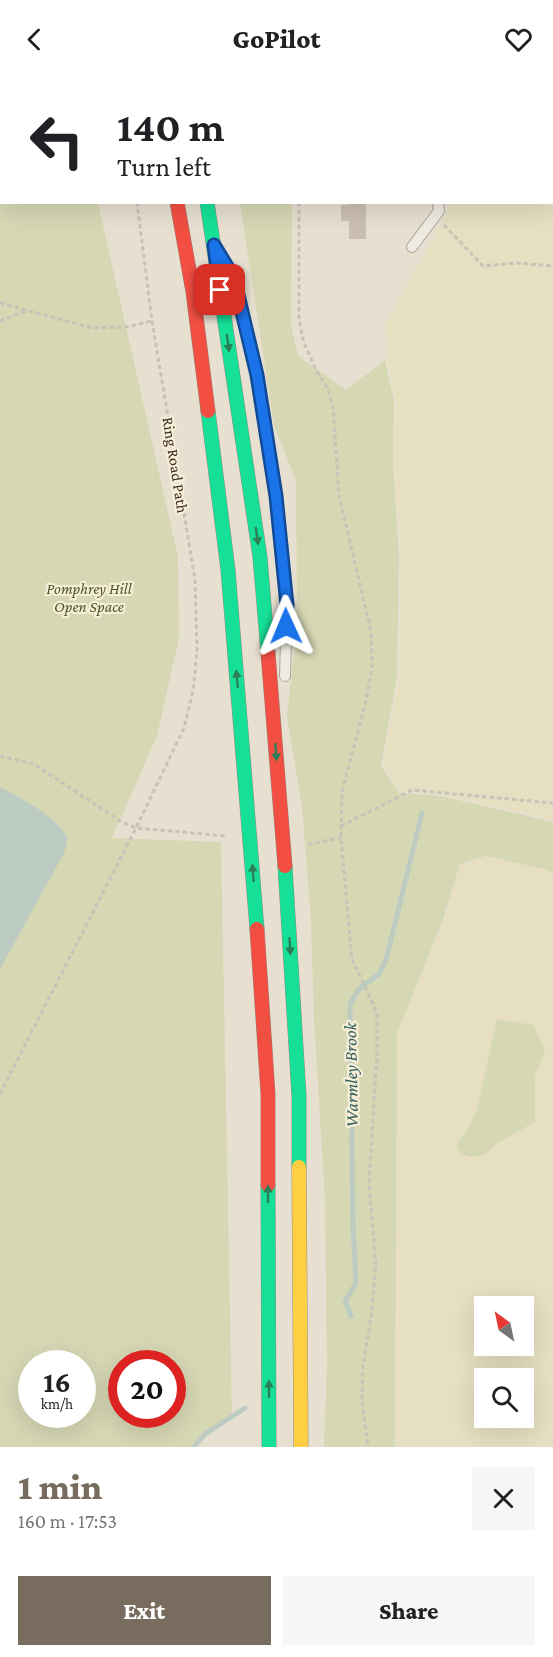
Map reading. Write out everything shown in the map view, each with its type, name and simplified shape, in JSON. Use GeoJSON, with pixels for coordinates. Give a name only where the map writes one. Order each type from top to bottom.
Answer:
{"type":"FeatureCollection","features":[{"type":"Feature","properties":{"kind":"highway"},"geometry":{"type":"LineString","coordinates":[[177,204],[192,292],[228,570],[251,836],[268,1094],[269,1447]]}},
{"type":"Feature","properties":{"kind":"highway"},"geometry":{"type":"LineString","coordinates":[[207,204],[260,557],[287,885],[298,1096],[301,1447]]}},
{"type":"Feature","properties":{"kind":"lane"},"geometry":{"type":"LineString","coordinates":[[412,247],[439,211],[438,204]]}},
{"type":"Feature","properties":{"kind":"lane"},"geometry":{"type":"LineString","coordinates":[[214,245],[234,278],[257,375],[276,496],[287,605],[283,693],[274,729]]}},
{"type":"Feature","properties":{"kind":"path","name":"Ring Road Path"},"geometry":{"type":"LineString","coordinates":[[0,1094],[136,828],[183,728],[193,691],[197,652],[195,579],[152,321],[137,204]]}},
{"type":"Feature","properties":{"kind":"path"},"geometry":{"type":"LineString","coordinates":[[299,204],[299,320],[304,343],[316,370],[327,387],[333,407],[339,495],[371,632],[372,668],[366,701],[342,791],[341,826],[352,959],[377,1013],[369,1183],[376,1266],[363,1367],[362,1400],[368,1447]]}},
{"type":"Feature","properties":{"kind":"path"},"geometry":{"type":"LineString","coordinates":[[434,219],[448,227],[483,266],[516,263],[553,266]]}},
{"type":"Feature","properties":{"kind":"path"},"geometry":{"type":"LineString","coordinates":[[0,303],[92,328],[126,327],[152,321]]}},
{"type":"Feature","properties":{"kind":"path"},"geometry":{"type":"LineString","coordinates":[[0,321],[26,311]]}},
{"type":"Feature","properties":{"kind":"path"},"geometry":{"type":"LineString","coordinates":[[0,756],[34,764],[120,821],[136,828]]}},
{"type":"Feature","properties":{"kind":"path"},"geometry":{"type":"LineString","coordinates":[[341,826],[412,790],[553,803]]}},
{"type":"Feature","properties":{"kind":"path"},"geometry":{"type":"LineString","coordinates":[[308,843],[341,838]]}},
{"type":"Feature","properties":{"kind":"shaded area"},"geometry":{"type":"Polygon","coordinates":[[[448,204],[553,204],[553,820],[441,794],[400,791],[383,765],[399,677],[401,556],[394,463],[396,401],[387,360],[385,324],[449,210],[448,204]]]}},
{"type":"Feature","properties":{"kind":"shaded area"},"geometry":{"type":"Polygon","coordinates":[[[0,787],[49,817],[58,824],[67,839],[64,853],[0,969],[0,787]]]}},
{"type":"Feature","properties":{"kind":"shaded area"},"geometry":{"type":"Polygon","coordinates":[[[486,857],[544,869],[553,875],[553,1447],[396,1447],[397,1033],[443,924],[460,865],[486,857]],[[545,1051],[477,1109],[468,1129],[458,1142],[485,1154],[497,1143],[535,1122],[535,1077],[545,1051]]]}},
{"type":"Feature","properties":{"kind":"green space","name":"Pomphrey Hill Open Space"},"geometry":{"type":"Polygon","coordinates":[[[0,204],[98,204],[178,557],[179,638],[157,736],[112,838],[221,842],[232,1418],[192,1447],[0,1447],[0,204]]]}},
{"type":"Feature","properties":{"kind":"green space"},"geometry":{"type":"Polygon","coordinates":[[[240,204],[292,204],[291,326],[298,356],[346,390],[385,360],[394,401],[393,463],[399,556],[397,677],[381,766],[399,793],[441,796],[553,822],[553,874],[544,869],[486,856],[460,864],[442,923],[397,1033],[395,1447],[324,1447],[327,1366],[325,1200],[314,1019],[311,921],[302,806],[287,717],[297,624],[296,480],[274,426],[240,204]]]}},
{"type":"Feature","properties":{"kind":"green space"},"geometry":{"type":"Polygon","coordinates":[[[497,1019],[533,1025],[545,1051],[535,1077],[535,1122],[497,1143],[485,1155],[472,1157],[464,1155],[457,1148],[458,1142],[468,1129],[477,1109],[497,1019]]]}},
{"type":"Feature","properties":{"kind":"building"},"geometry":{"type":"Polygon","coordinates":[[[366,204],[366,239],[349,239],[349,221],[341,221],[341,205],[366,204]]]}},
{"type":"Feature","properties":{"kind":"waterway","name":"Warmley Brook"},"geometry":{"type":"LineString","coordinates":[[351,1316],[345,1301],[356,1283],[350,1004],[359,989],[379,974],[386,960],[422,813]]}},
{"type":"Feature","properties":{"kind":"waterway","name":"Warmley Brook"},"geometry":{"type":"LineString","coordinates":[[194,1447],[205,1434],[245,1408]]}},
{"type":"Feature","properties":{"kind":"traffic: fast"},"geometry":{"type":"LineString","coordinates":[[207,204],[260,557],[268,653]]}},
{"type":"Feature","properties":{"kind":"traffic: fast"},"geometry":{"type":"LineString","coordinates":[[208,411],[228,570],[257,929]]}},
{"type":"Feature","properties":{"kind":"traffic: fast"},"geometry":{"type":"LineString","coordinates":[[285,866],[299,1096],[299,1167]]}},
{"type":"Feature","properties":{"kind":"traffic: fast"},"geometry":{"type":"LineString","coordinates":[[268,1185],[269,1447]]}},
{"type":"Feature","properties":{"kind":"traffic: slow"},"geometry":{"type":"LineString","coordinates":[[299,1167],[301,1447]]}},
{"type":"Feature","properties":{"kind":"traffic: jam"},"geometry":{"type":"LineString","coordinates":[[177,204],[193,292],[208,411]]}},
{"type":"Feature","properties":{"kind":"traffic: jam"},"geometry":{"type":"LineString","coordinates":[[268,653],[285,866]]}},
{"type":"Feature","properties":{"kind":"traffic: jam"},"geometry":{"type":"LineString","coordinates":[[257,929],[268,1094],[268,1185]]}},
{"type":"Feature","properties":{"kind":"route"},"geometry":{"type":"LineString","coordinates":[[220,290],[214,245],[234,278],[257,375],[276,496],[287,605],[286,626]]}}]}
